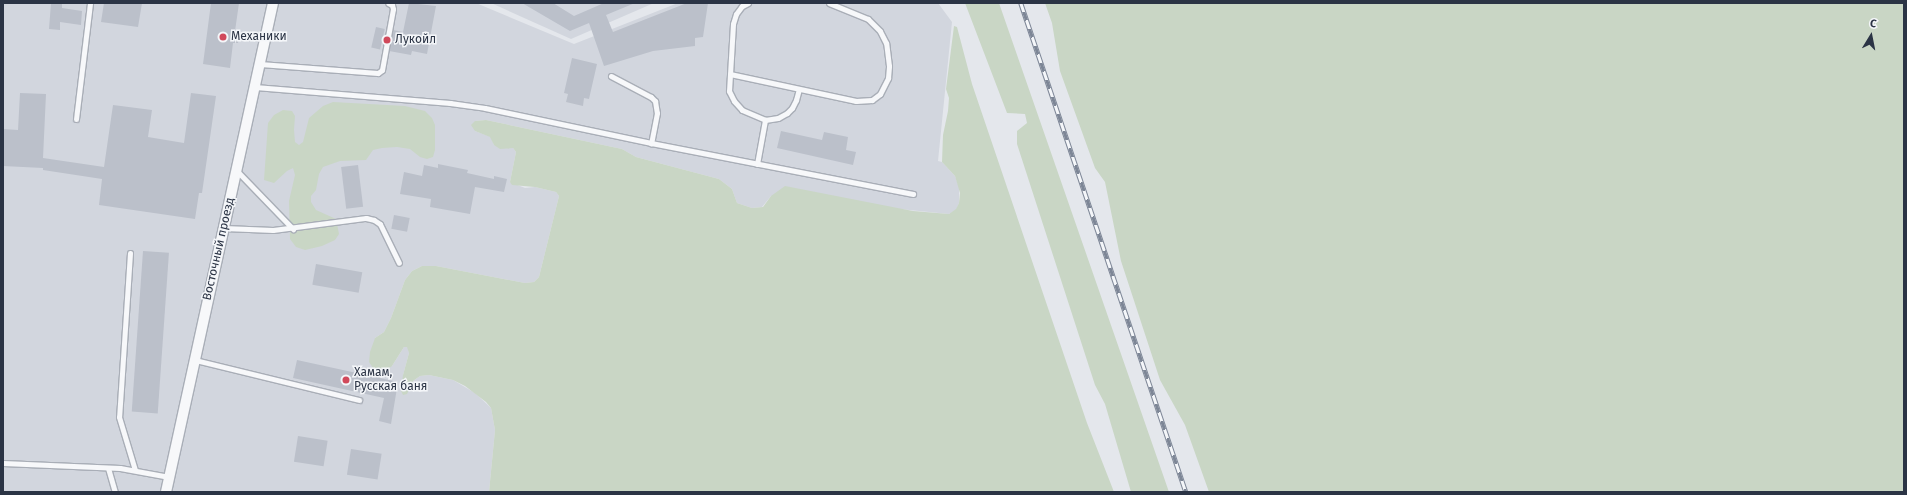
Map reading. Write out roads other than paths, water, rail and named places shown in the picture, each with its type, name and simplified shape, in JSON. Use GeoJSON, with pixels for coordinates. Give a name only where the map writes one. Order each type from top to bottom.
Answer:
{"type":"FeatureCollection","features":[{"type":"Feature","properties":{"kind":"street","name":"Восточный проезд"},"geometry":{"type":"LineString","coordinates":[[166,492],[237,171],[272,4]]}},
{"type":"Feature","properties":{"kind":"lane"},"geometry":{"type":"LineString","coordinates":[[76,119],[90,3]]}},
{"type":"Feature","properties":{"kind":"lane"},"geometry":{"type":"LineString","coordinates":[[260,64],[378,73],[382,70],[393,9],[392,5],[388,3]]}},
{"type":"Feature","properties":{"kind":"lane"},"geometry":{"type":"LineString","coordinates":[[748,3],[742,6],[736,14],[733,24],[729,91],[734,101],[742,110],[765,120],[778,118],[788,113],[796,100],[798,89]]}},
{"type":"Feature","properties":{"kind":"lane"},"geometry":{"type":"LineString","coordinates":[[730,74],[863,101],[872,100],[880,94],[885,87],[889,66],[886,43],[880,31],[868,19],[828,3]]}},
{"type":"Feature","properties":{"kind":"lane"},"geometry":{"type":"LineString","coordinates":[[610,76],[651,96],[655,101],[657,113],[651,143]]}},
{"type":"Feature","properties":{"kind":"lane"},"geometry":{"type":"LineString","coordinates":[[255,87],[478,107],[651,143],[913,194]]}},
{"type":"Feature","properties":{"kind":"lane"},"geometry":{"type":"LineString","coordinates":[[757,164],[765,120]]}},
{"type":"Feature","properties":{"kind":"lane"},"geometry":{"type":"LineString","coordinates":[[237,171],[293,229]]}},
{"type":"Feature","properties":{"kind":"lane"},"geometry":{"type":"LineString","coordinates":[[224,228],[273,230],[293,229],[366,218],[374,220],[380,224],[399,263]]}},
{"type":"Feature","properties":{"kind":"lane"},"geometry":{"type":"LineString","coordinates":[[130,253],[119,417],[135,470]]}},
{"type":"Feature","properties":{"kind":"lane"},"geometry":{"type":"LineString","coordinates":[[195,360],[359,400]]}},
{"type":"Feature","properties":{"kind":"lane"},"geometry":{"type":"LineString","coordinates":[[3,463],[135,470],[169,477]]}},
{"type":"Feature","properties":{"kind":"lane"},"geometry":{"type":"LineString","coordinates":[[108,468],[115,492]]}},
{"type":"Feature","properties":{"kind":"railway"},"geometry":{"type":"LineString","coordinates":[[1021,3],[1186,492]]}},
{"type":"Feature","properties":{"kind":"place","name":"Механики"},"geometry":{"type":"Point","coordinates":[223,37]}},
{"type":"Feature","properties":{"kind":"place","name":"Лукойл"},"geometry":{"type":"Point","coordinates":[387,40]}},
{"type":"Feature","properties":{"kind":"place","name":"Хамам, Русская баня"},"geometry":{"type":"Point","coordinates":[346,380]}}]}
